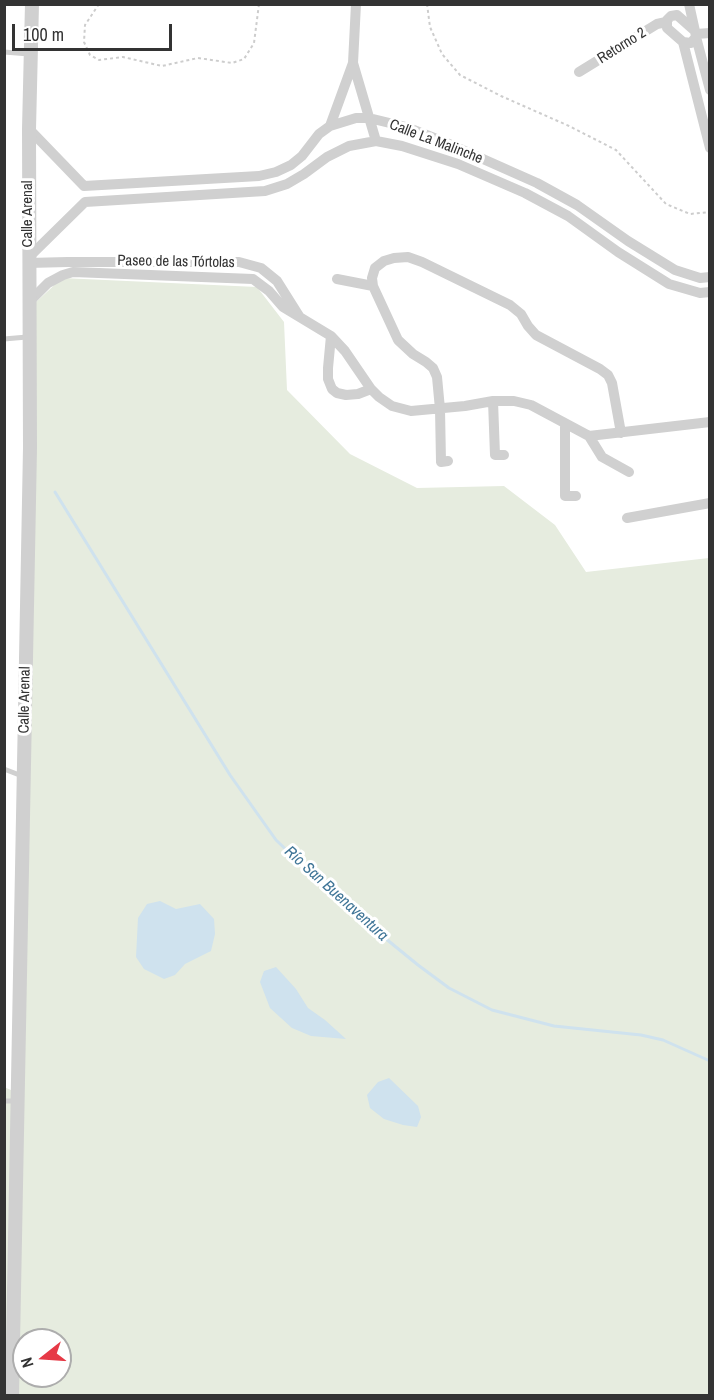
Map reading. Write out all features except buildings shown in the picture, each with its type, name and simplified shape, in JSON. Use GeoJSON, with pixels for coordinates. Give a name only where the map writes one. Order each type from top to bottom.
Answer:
{"type":"FeatureCollection","features":[{"type":"Feature","properties":{"kind":"street","name":"Calle Arenal"},"geometry":{"type":"LineString","coordinates":[[12,1395],[11,1101],[24,777],[30,448],[28,260],[32,4]]}},
{"type":"Feature","properties":{"kind":"street"},"geometry":{"type":"LineString","coordinates":[[330,126],[353,63],[356,4]]}},
{"type":"Feature","properties":{"kind":"street"},"geometry":{"type":"LineString","coordinates":[[689,4],[710,90]]}},
{"type":"Feature","properties":{"kind":"street"},"geometry":{"type":"LineString","coordinates":[[670,14],[680,16],[696,34],[691,43],[685,44],[668,30],[670,14]]}},
{"type":"Feature","properties":{"kind":"street","name":"Retorno 2"},"geometry":{"type":"LineString","coordinates":[[579,72],[670,14]]}},
{"type":"Feature","properties":{"kind":"street"},"geometry":{"type":"LineString","coordinates":[[696,34],[710,33]]}},
{"type":"Feature","properties":{"kind":"street"},"geometry":{"type":"LineString","coordinates":[[683,42],[710,148]]}},
{"type":"Feature","properties":{"kind":"street"},"geometry":{"type":"LineString","coordinates":[[353,63],[376,141]]}},
{"type":"Feature","properties":{"kind":"street","name":"Calle La Malinche"},"geometry":{"type":"LineString","coordinates":[[84,186],[259,176],[276,172],[291,165],[302,156],[319,135],[330,126],[356,118],[369,118],[417,131],[537,183],[577,205],[628,241],[675,270],[699,278],[710,277]]}},
{"type":"Feature","properties":{"kind":"street"},"geometry":{"type":"LineString","coordinates":[[28,260],[85,202],[88,193],[84,186],[29,129]]}},
{"type":"Feature","properties":{"kind":"street","name":"Calle La Malinche"},"geometry":{"type":"LineString","coordinates":[[85,202],[265,191],[287,184],[348,146],[376,141],[402,146],[458,164],[525,193],[568,216],[618,252],[669,284],[700,292],[710,292]]}},
{"type":"Feature","properties":{"kind":"street"},"geometry":{"type":"LineString","coordinates":[[115,183],[112,191],[116,199]]}},
{"type":"Feature","properties":{"kind":"street"},"geometry":{"type":"LineString","coordinates":[[448,461],[441,462],[437,377],[426,362],[405,348],[398,340],[373,286],[372,278],[375,268],[384,261],[394,258],[408,257],[422,262],[510,305],[521,314],[536,335],[608,375],[612,383],[621,433]]}},
{"type":"Feature","properties":{"kind":"street","name":"Paseo de las Tórtolas"},"geometry":{"type":"LineString","coordinates":[[28,260],[239,262],[261,268],[277,281],[299,316]]}},
{"type":"Feature","properties":{"kind":"street","name":"Paseo de las Tórtolas"},"geometry":{"type":"LineString","coordinates":[[29,302],[48,283],[73,272],[253,279],[269,291],[283,307],[332,336],[371,389],[379,398],[392,406],[411,411],[514,400],[531,405],[589,436]]}},
{"type":"Feature","properties":{"kind":"street"},"geometry":{"type":"LineString","coordinates":[[337,279],[373,286]]}},
{"type":"Feature","properties":{"kind":"street"},"geometry":{"type":"LineString","coordinates":[[332,336],[327,368],[332,389],[346,395],[358,394],[371,389]]}},
{"type":"Feature","properties":{"kind":"street"},"geometry":{"type":"LineString","coordinates":[[493,401],[495,455],[504,455]]}},
{"type":"Feature","properties":{"kind":"street"},"geometry":{"type":"LineString","coordinates":[[629,472],[602,457],[589,436],[710,422]]}},
{"type":"Feature","properties":{"kind":"street"},"geometry":{"type":"LineString","coordinates":[[565,424],[565,496],[576,496]]}},
{"type":"Feature","properties":{"kind":"street"},"geometry":{"type":"LineString","coordinates":[[627,518],[710,503]]}},
{"type":"Feature","properties":{"kind":"lane"},"geometry":{"type":"LineString","coordinates":[[4,52],[31,55]]}},
{"type":"Feature","properties":{"kind":"lane"},"geometry":{"type":"LineString","coordinates":[[4,339],[29,337]]}},
{"type":"Feature","properties":{"kind":"lane"},"geometry":{"type":"LineString","coordinates":[[4,769],[24,777]]}},
{"type":"Feature","properties":{"kind":"path"},"geometry":{"type":"LineString","coordinates":[[99,4],[85,25],[84,42],[90,55],[99,60],[123,57],[162,66],[198,58],[232,63],[244,59],[254,44],[259,4]]}},
{"type":"Feature","properties":{"kind":"path"},"geometry":{"type":"LineString","coordinates":[[427,4],[430,27],[442,54],[460,75],[616,150],[666,204],[690,214],[710,212]]}},
{"type":"Feature","properties":{"kind":"shaded area"},"geometry":{"type":"Polygon","coordinates":[[[62,278],[257,287],[284,322],[287,390],[350,454],[417,488],[504,486],[555,525],[586,572],[709,558],[709,1395],[17,1396],[17,1388],[72,1388],[72,1328],[18,1328],[35,303],[62,278]]]}},
{"type":"Feature","properties":{"kind":"shaded area"},"geometry":{"type":"Polygon","coordinates":[[[4,1087],[18,1093],[8,1396],[4,1395],[4,1087]]]}},
{"type":"Feature","properties":{"kind":"water"},"geometry":{"type":"Polygon","coordinates":[[[160,901],[176,909],[200,904],[214,919],[215,934],[211,951],[185,964],[175,975],[164,979],[144,969],[136,957],[138,918],[147,904],[160,901]]]}},
{"type":"Feature","properties":{"kind":"water"},"geometry":{"type":"Polygon","coordinates":[[[276,967],[296,989],[308,1008],[346,1039],[311,1036],[292,1028],[270,1008],[260,982],[264,971],[276,967]]]}},
{"type":"Feature","properties":{"kind":"water"},"geometry":{"type":"Polygon","coordinates":[[[389,1078],[418,1106],[421,1117],[417,1127],[384,1119],[370,1108],[367,1095],[378,1082],[389,1078]]]}},
{"type":"Feature","properties":{"kind":"waterway","name":"Río San Buenaventura"},"geometry":{"type":"LineString","coordinates":[[55,492],[230,775],[276,840],[342,903],[449,988],[492,1010],[554,1026],[641,1035],[663,1040],[710,1061]]}}]}
